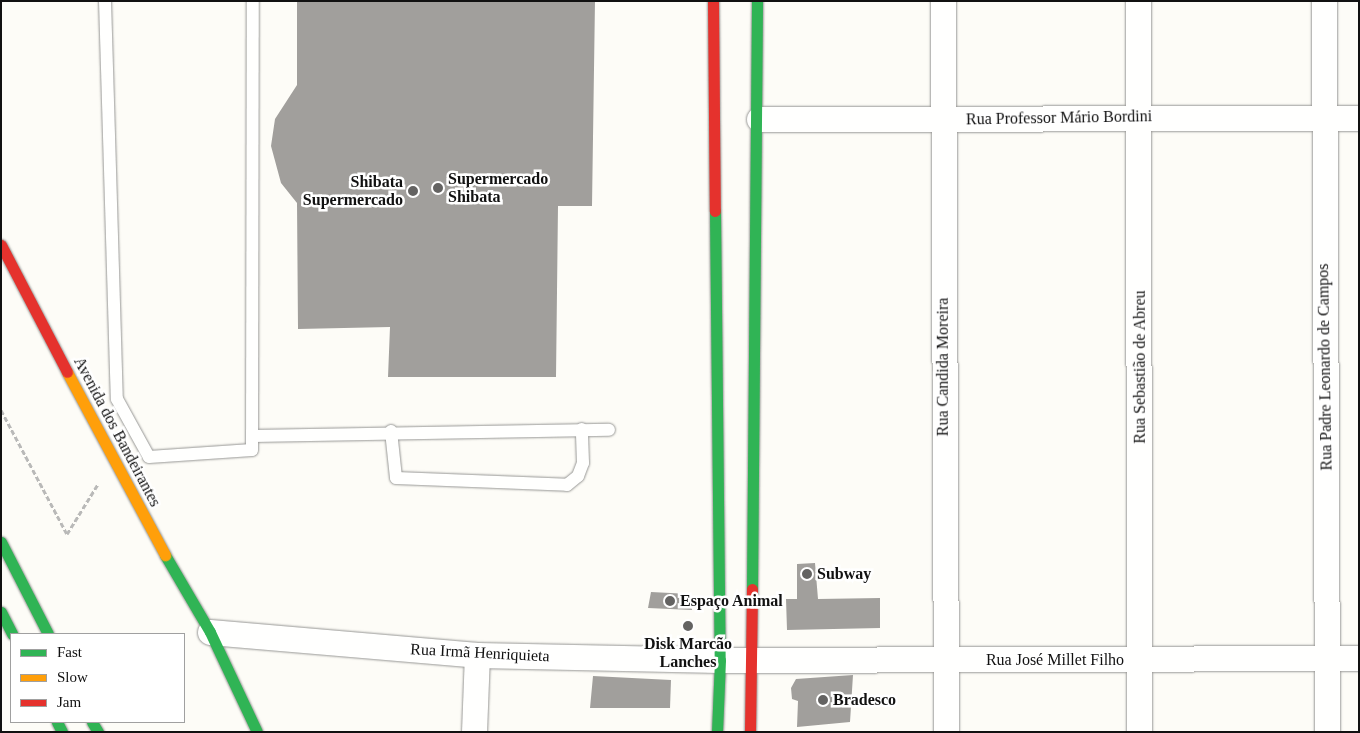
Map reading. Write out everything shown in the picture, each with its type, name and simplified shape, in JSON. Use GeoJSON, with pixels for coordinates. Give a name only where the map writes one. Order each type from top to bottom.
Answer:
{"type":"FeatureCollection","features":[{"type":"Feature","properties":{"kind":"main road"},"geometry":{"type":"LineString","coordinates":[[713,1],[720,660],[717,732]]}},
{"type":"Feature","properties":{"kind":"main road"},"geometry":{"type":"LineString","coordinates":[[750,732],[759,119],[757,1]]}},
{"type":"Feature","properties":{"kind":"main road","name":"Avenida dos Bandeirantes"},"geometry":{"type":"LineString","coordinates":[[1,244],[127,488],[210,632],[257,732]]}},
{"type":"Feature","properties":{"kind":"main road"},"geometry":{"type":"LineString","coordinates":[[1,542],[47,633]]}},
{"type":"Feature","properties":{"kind":"main road"},"geometry":{"type":"LineString","coordinates":[[1,612],[12,633]]}},
{"type":"Feature","properties":{"kind":"street","name":"Rua Candida Moreira"},"geometry":{"type":"LineString","coordinates":[[943,1],[944,659],[946,732]]}},
{"type":"Feature","properties":{"kind":"street","name":"Rua Sebastião de Abreu"},"geometry":{"type":"LineString","coordinates":[[1138,1],[1141,661],[1139,732]]}},
{"type":"Feature","properties":{"kind":"street","name":"Rua Padre Leonardo de Campos"},"geometry":{"type":"LineString","coordinates":[[1324,1],[1327,732]]}},
{"type":"Feature","properties":{"kind":"street","name":"Rua Professor Mário Bordini"},"geometry":{"type":"LineString","coordinates":[[759,119],[1138,116],[1359,118]]}},
{"type":"Feature","properties":{"kind":"street","name":"Rua Irmã Henriquieta"},"geometry":{"type":"LineString","coordinates":[[210,632],[477,656],[750,660]]}},
{"type":"Feature","properties":{"kind":"street"},"geometry":{"type":"LineString","coordinates":[[474,732],[477,656]]}},
{"type":"Feature","properties":{"kind":"street","name":"Rua José Millet Filho"},"geometry":{"type":"LineString","coordinates":[[750,660],[1141,661],[1359,658]]}},
{"type":"Feature","properties":{"kind":"lane"},"geometry":{"type":"LineString","coordinates":[[105,1],[117,398],[149,457],[252,450],[253,1]]}},
{"type":"Feature","properties":{"kind":"lane"},"geometry":{"type":"LineString","coordinates":[[391,431],[396,478],[567,485],[578,476],[583,463],[582,429]]}},
{"type":"Feature","properties":{"kind":"lane"},"geometry":{"type":"LineString","coordinates":[[253,436],[391,431],[609,430]]}},
{"type":"Feature","properties":{"kind":"path"},"geometry":{"type":"LineString","coordinates":[[1,410],[58,522],[67,534],[99,481],[109,497],[127,488]]}},
{"type":"Feature","properties":{"kind":"building","name":"Supermercado Shibata"},"geometry":{"type":"Polygon","coordinates":[[[297,1],[595,1],[592,206],[558,206],[556,377],[388,377],[390,327],[298,329],[297,203],[281,183],[271,146],[275,119],[297,85],[297,1]]]}},
{"type":"Feature","properties":{"kind":"building"},"geometry":{"type":"Polygon","coordinates":[[[815,563],[818,599],[880,598],[880,628],[787,630],[786,599],[797,599],[797,564],[815,563]]]}},
{"type":"Feature","properties":{"kind":"building","name":"Espaço Animal"},"geometry":{"type":"Polygon","coordinates":[[[651,592],[690,594],[692,610],[648,608],[651,592]]]}},
{"type":"Feature","properties":{"kind":"building","name":"Bradesco"},"geometry":{"type":"Polygon","coordinates":[[[853,675],[850,722],[797,727],[798,701],[792,699],[791,688],[796,679],[853,675]]]}},
{"type":"Feature","properties":{"kind":"building"},"geometry":{"type":"Polygon","coordinates":[[[593,676],[671,680],[670,708],[590,708],[593,676]]]}},
{"type":"Feature","properties":{"kind":"traffic: fast"},"geometry":{"type":"LineString","coordinates":[[752,589],[757,1]]}},
{"type":"Feature","properties":{"kind":"traffic: fast"},"geometry":{"type":"LineString","coordinates":[[715,211],[720,660],[717,732]]}},
{"type":"Feature","properties":{"kind":"traffic: fast"},"geometry":{"type":"LineString","coordinates":[[1,542],[47,633]]}},
{"type":"Feature","properties":{"kind":"traffic: fast"},"geometry":{"type":"LineString","coordinates":[[165,555],[210,632],[257,732]]}},
{"type":"Feature","properties":{"kind":"traffic: fast"},"geometry":{"type":"LineString","coordinates":[[1,612],[12,633]]}},
{"type":"Feature","properties":{"kind":"traffic: fast"},"geometry":{"type":"LineString","coordinates":[[58,723],[62,732]]}},
{"type":"Feature","properties":{"kind":"traffic: fast"},"geometry":{"type":"LineString","coordinates":[[93,723],[98,732]]}},
{"type":"Feature","properties":{"kind":"traffic: slow"},"geometry":{"type":"LineString","coordinates":[[67,372],[165,555]]}},
{"type":"Feature","properties":{"kind":"traffic: jam"},"geometry":{"type":"LineString","coordinates":[[713,1],[715,211]]}},
{"type":"Feature","properties":{"kind":"traffic: jam"},"geometry":{"type":"LineString","coordinates":[[1,245],[67,372]]}},
{"type":"Feature","properties":{"kind":"traffic: jam"},"geometry":{"type":"LineString","coordinates":[[750,732],[752,589]]}},
{"type":"Feature","properties":{"kind":"place","name":"Supermercado Shibata"},"geometry":{"type":"Point","coordinates":[438,188]}},
{"type":"Feature","properties":{"kind":"place","name":"Shibata Supermercado"},"geometry":{"type":"Point","coordinates":[413,191]}},
{"type":"Feature","properties":{"kind":"place","name":"Subway"},"geometry":{"type":"Point","coordinates":[807,574]}},
{"type":"Feature","properties":{"kind":"place","name":"Espaço Animal"},"geometry":{"type":"Point","coordinates":[670,601]}},
{"type":"Feature","properties":{"kind":"place","name":"Disk Marcão Lanches"},"geometry":{"type":"Point","coordinates":[688,626]}},
{"type":"Feature","properties":{"kind":"place","name":"Bradesco"},"geometry":{"type":"Point","coordinates":[823,700]}}]}
